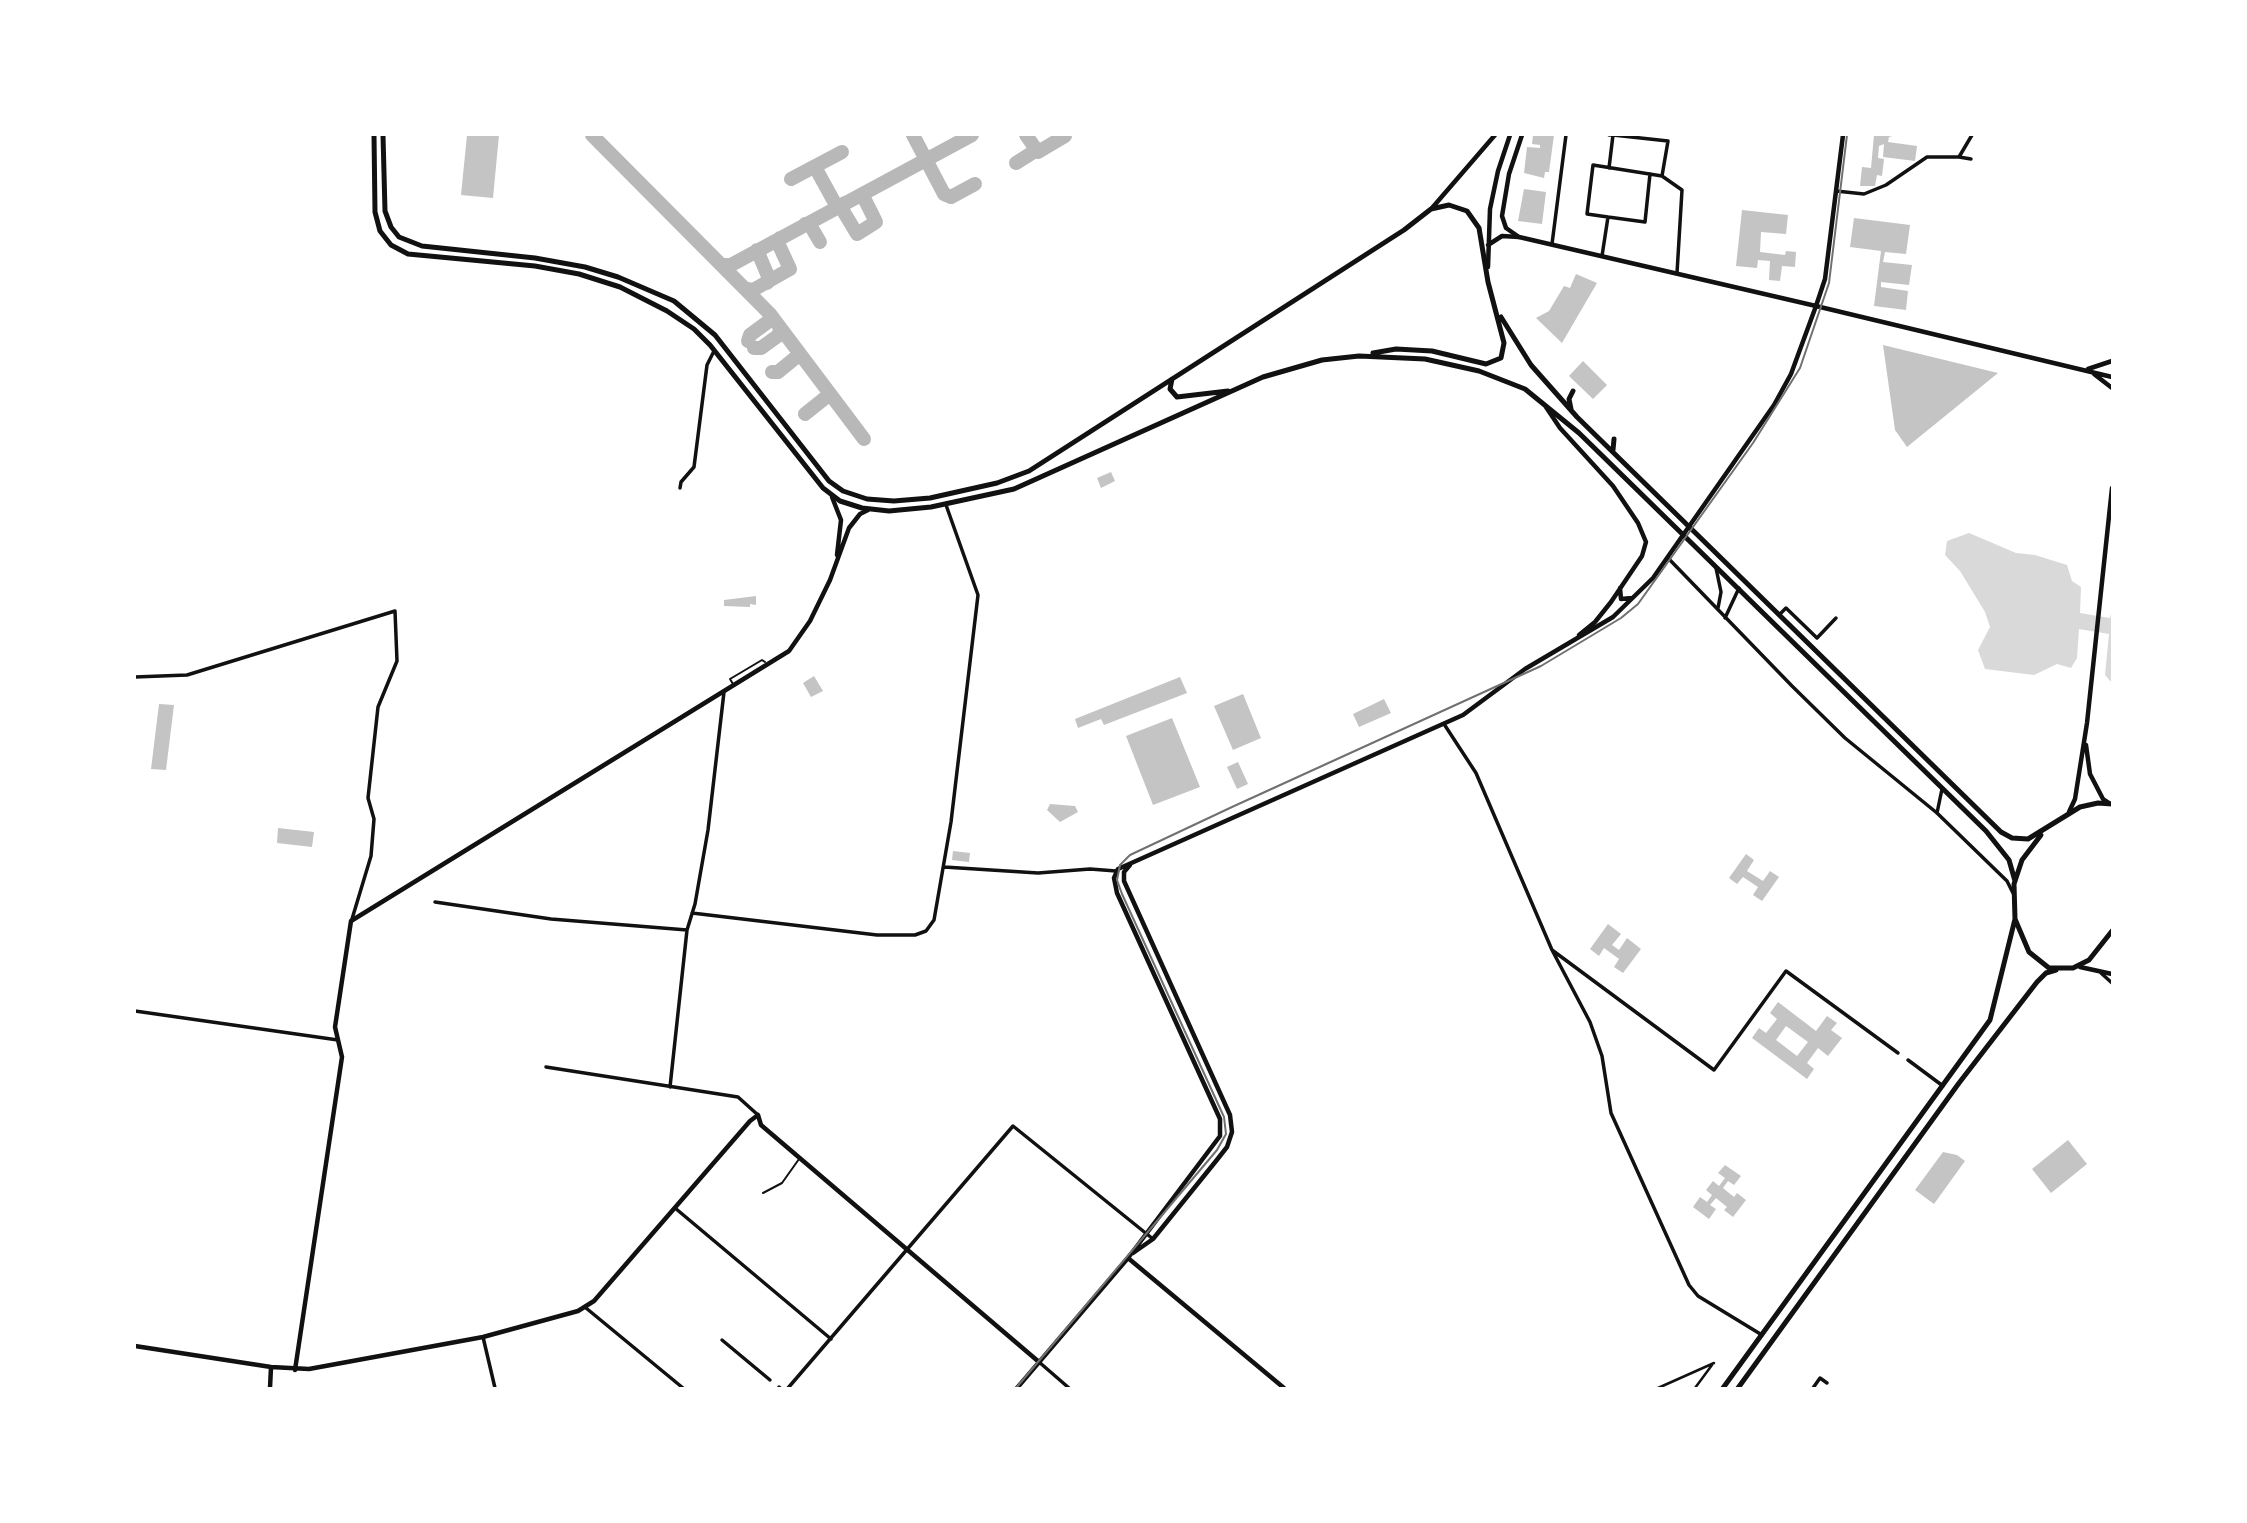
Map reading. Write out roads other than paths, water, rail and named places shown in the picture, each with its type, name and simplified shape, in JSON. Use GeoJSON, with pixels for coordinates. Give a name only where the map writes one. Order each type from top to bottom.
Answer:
{"type":"FeatureCollection","features":[{"type":"Feature","properties":{"kind":"main road"},"geometry":{"type":"LineString","coordinates":[[374,135],[375,212],[380,231],[398,250],[408,254],[565,271],[604,281],[641,297],[694,329],[714,350],[839,509],[841,528],[830,580]]}},
{"type":"Feature","properties":{"kind":"main road"},"geometry":{"type":"LineString","coordinates":[[383,135],[385,211],[391,227],[404,241],[422,246],[564,263],[602,272],[642,287],[684,308],[715,335],[822,473],[843,491],[880,501],[912,501],[969,491],[1016,477],[1080,440],[1404,230],[1431,209],[1495,135]]}},
{"type":"Feature","properties":{"kind":"main road"},"geometry":{"type":"LineString","coordinates":[[1488,282],[1487,246],[1494,185],[1510,135]]}},
{"type":"Feature","properties":{"kind":"main road"},"geometry":{"type":"LineString","coordinates":[[1519,237],[1506,228],[1502,216],[1509,174],[1522,135]]}},
{"type":"Feature","properties":{"kind":"main road"},"geometry":{"type":"LineString","coordinates":[[1564,646],[1609,620],[1639,593],[1668,558],[1784,390],[1825,279],[1843,135]]}},
{"type":"Feature","properties":{"kind":"main road"},"geometry":{"type":"LineString","coordinates":[[829,493],[844,502],[870,510],[900,511],[946,505],[1026,484],[1282,370],[1396,349],[1444,353],[1483,363],[1495,362],[1501,358],[1504,348],[1488,282],[1479,228],[1472,215],[1452,205],[1431,209]]}},
{"type":"Feature","properties":{"kind":"main road"},"geometry":{"type":"LineString","coordinates":[[1487,246],[1502,236],[1519,237],[2112,377]]}},
{"type":"Feature","properties":{"kind":"main road"},"geometry":{"type":"LineString","coordinates":[[641,297],[652,299],[654,294],[642,287]]}},
{"type":"Feature","properties":{"kind":"main road"},"geometry":{"type":"LineString","coordinates":[[678,319],[674,314],[675,309],[684,308]]}},
{"type":"Feature","properties":{"kind":"main road"},"geometry":{"type":"LineString","coordinates":[[1497,311],[1531,365],[1577,417],[2004,835],[2020,840],[2043,832],[2084,805],[2111,804]]}},
{"type":"Feature","properties":{"kind":"main road"},"geometry":{"type":"LineString","coordinates":[[1359,356],[1405,357],[1460,365],[1525,389],[1542,401],[1739,588],[1986,831],[2007,857],[2015,881]]}},
{"type":"Feature","properties":{"kind":"main road"},"geometry":{"type":"LineString","coordinates":[[2084,370],[2099,368],[2112,360]]}},
{"type":"Feature","properties":{"kind":"main road"},"geometry":{"type":"LineString","coordinates":[[2091,372],[2112,388]]}},
{"type":"Feature","properties":{"kind":"main road"},"geometry":{"type":"LineString","coordinates":[[1172,379],[1171,392],[1177,397],[1232,390]]}},
{"type":"Feature","properties":{"kind":"main road"},"geometry":{"type":"LineString","coordinates":[[1573,391],[1568,404],[1577,417]]}},
{"type":"Feature","properties":{"kind":"main road"},"geometry":{"type":"LineString","coordinates":[[1017,1388],[1128,1258],[1145,1232],[1214,1148],[1222,1125],[1118,893],[1114,880],[1116,871],[1463,715],[1595,622],[1645,550],[1643,533],[1613,486],[1560,428],[1542,401]]}},
{"type":"Feature","properties":{"kind":"main road"},"geometry":{"type":"LineString","coordinates":[[1614,439],[1614,453]]}},
{"type":"Feature","properties":{"kind":"main road"},"geometry":{"type":"LineString","coordinates":[[2066,816],[2075,799],[2087,723],[2112,488]]}},
{"type":"Feature","properties":{"kind":"main road"},"geometry":{"type":"LineString","coordinates":[[295,1370],[342,1057],[335,1027],[351,921],[769,665],[797,643],[830,580],[849,528],[860,514],[870,510]]}},
{"type":"Feature","properties":{"kind":"main road"},"geometry":{"type":"LineString","coordinates":[[1730,580],[1737,573]]}},
{"type":"Feature","properties":{"kind":"main road"},"geometry":{"type":"LineString","coordinates":[[1620,587],[1619,595],[1624,601],[1639,593]]}},
{"type":"Feature","properties":{"kind":"main road"},"geometry":{"type":"LineString","coordinates":[[2087,723],[2089,771],[2103,798],[2111,804]]}},
{"type":"Feature","properties":{"kind":"main road"},"geometry":{"type":"LineString","coordinates":[[1723,1388],[1992,1016],[2015,919],[2015,881],[2024,856],[2043,832]]}},
{"type":"Feature","properties":{"kind":"main road"},"geometry":{"type":"LineString","coordinates":[[1128,1258],[1153,1239],[1223,1152],[1230,1140],[1231,1124],[1125,883],[1125,870],[1131,863]]}},
{"type":"Feature","properties":{"kind":"main road"},"geometry":{"type":"LineString","coordinates":[[2015,919],[2032,956],[2056,970]]}},
{"type":"Feature","properties":{"kind":"main road"},"geometry":{"type":"LineString","coordinates":[[2080,967],[2112,931]]}},
{"type":"Feature","properties":{"kind":"main road"},"geometry":{"type":"LineString","coordinates":[[1738,1388],[1959,1083],[2037,982],[2046,973],[2080,967],[2112,974]]}},
{"type":"Feature","properties":{"kind":"main road"},"geometry":{"type":"LineString","coordinates":[[135,1346],[295,1370],[483,1337],[586,1308],[758,1115],[761,1125],[1039,1362]]}},
{"type":"Feature","properties":{"kind":"main road"},"geometry":{"type":"LineString","coordinates":[[1128,1258],[1283,1388]]}},
{"type":"Feature","properties":{"kind":"main road"},"geometry":{"type":"LineString","coordinates":[[269,1386],[271,1367]]}},
{"type":"Feature","properties":{"kind":"street"},"geometry":{"type":"LineString","coordinates":[[1552,244],[1566,135]]}},
{"type":"Feature","properties":{"kind":"street"},"geometry":{"type":"LineString","coordinates":[[1609,167],[1611,135],[1668,141]]}},
{"type":"Feature","properties":{"kind":"street"},"geometry":{"type":"LineString","coordinates":[[1662,176],[1668,141],[1674,135]]}},
{"type":"Feature","properties":{"kind":"street"},"geometry":{"type":"LineString","coordinates":[[1959,157],[1972,135]]}},
{"type":"Feature","properties":{"kind":"street"},"geometry":{"type":"LineString","coordinates":[[1836,191],[1864,194],[1886,185],[1927,157],[1971,159]]}},
{"type":"Feature","properties":{"kind":"street"},"geometry":{"type":"LineString","coordinates":[[1650,174],[1645,222],[1587,214],[1593,166],[1609,167],[1662,176],[1682,190],[1676,275]]}},
{"type":"Feature","properties":{"kind":"street"},"geometry":{"type":"LineString","coordinates":[[1602,256],[1608,216]]}},
{"type":"Feature","properties":{"kind":"street"},"geometry":{"type":"LineString","coordinates":[[680,488],[681,482],[694,467],[707,365],[714,350]]}},
{"type":"Feature","properties":{"kind":"street"},"geometry":{"type":"LineString","coordinates":[[692,913],[865,933],[915,935],[926,931],[934,920],[944,867],[978,595],[946,505]]}},
{"type":"Feature","properties":{"kind":"street"},"geometry":{"type":"LineString","coordinates":[[1668,558],[1845,737],[1937,813],[2007,881],[2013,895]]}},
{"type":"Feature","properties":{"kind":"street"},"geometry":{"type":"LineString","coordinates":[[1716,566],[1721,592],[1718,610]]}},
{"type":"Feature","properties":{"kind":"street"},"geometry":{"type":"LineString","coordinates":[[1725,618],[1739,588]]}},
{"type":"Feature","properties":{"kind":"street"},"geometry":{"type":"LineString","coordinates":[[1779,615],[1786,608],[1817,638],[1836,618]]}},
{"type":"Feature","properties":{"kind":"street"},"geometry":{"type":"LineString","coordinates":[[135,677],[187,675],[394,611],[397,661],[378,707],[368,798],[374,819],[371,856],[351,921]]}},
{"type":"Feature","properties":{"kind":"street"},"geometry":{"type":"LineString","coordinates":[[670,1087],[687,930],[708,830],[724,692]]}},
{"type":"Feature","properties":{"kind":"street"},"geometry":{"type":"LineString","coordinates":[[1444,724],[1476,773],[1552,950],[1590,1021],[1602,1056],[1611,1113],[1689,1285],[1698,1296],[1762,1335]]}},
{"type":"Feature","properties":{"kind":"street"},"geometry":{"type":"LineString","coordinates":[[1937,813],[1943,795],[1942,787]]}},
{"type":"Feature","properties":{"kind":"street"},"geometry":{"type":"LineString","coordinates":[[944,867],[1038,873],[1090,869],[1116,871]]}},
{"type":"Feature","properties":{"kind":"street"},"geometry":{"type":"LineString","coordinates":[[435,902],[551,919],[687,930]]}},
{"type":"Feature","properties":{"kind":"street"},"geometry":{"type":"LineString","coordinates":[[1552,950],[1714,1070],[1786,971],[1898,1053]]}},
{"type":"Feature","properties":{"kind":"street"},"geometry":{"type":"LineString","coordinates":[[2096,970],[2112,983]]}},
{"type":"Feature","properties":{"kind":"street"},"geometry":{"type":"LineString","coordinates":[[135,1011],[338,1040]]}},
{"type":"Feature","properties":{"kind":"street"},"geometry":{"type":"LineString","coordinates":[[1908,1060],[1943,1086]]}},
{"type":"Feature","properties":{"kind":"street"},"geometry":{"type":"LineString","coordinates":[[546,1067],[738,1097],[758,1115]]}},
{"type":"Feature","properties":{"kind":"street"},"geometry":{"type":"LineString","coordinates":[[788,1388],[1013,1126],[1153,1239]]}},
{"type":"Feature","properties":{"kind":"street"},"geometry":{"type":"LineString","coordinates":[[675,1208],[831,1339]]}},
{"type":"Feature","properties":{"kind":"street"},"geometry":{"type":"LineString","coordinates":[[586,1308],[682,1388]]}},
{"type":"Feature","properties":{"kind":"street"},"geometry":{"type":"LineString","coordinates":[[483,1337],[495,1388]]}},
{"type":"Feature","properties":{"kind":"street"},"geometry":{"type":"LineString","coordinates":[[722,1340],[770,1380]]}},
{"type":"Feature","properties":{"kind":"street"},"geometry":{"type":"LineString","coordinates":[[1039,1362],[1069,1388]]}},
{"type":"Feature","properties":{"kind":"street"},"geometry":{"type":"LineString","coordinates":[[1658,1388],[1714,1363],[1695,1388]]}},
{"type":"Feature","properties":{"kind":"street"},"geometry":{"type":"LineString","coordinates":[[1814,1388],[1820,1378],[1827,1383]]}},
{"type":"Feature","properties":{"kind":"lane"},"geometry":{"type":"LineString","coordinates":[[764,1193],[782,1182],[800,1158]]}},
{"type":"Feature","properties":{"kind":"tram line"},"geometry":{"type":"LineString","coordinates":[[1016,1388],[1217,1150],[1226,1134],[1224,1117],[1122,894],[1117,880],[1120,865],[1130,855],[1541,666],[1621,618],[1638,604],[1753,443],[1800,368],[1829,283],[1847,135]]}}]}
